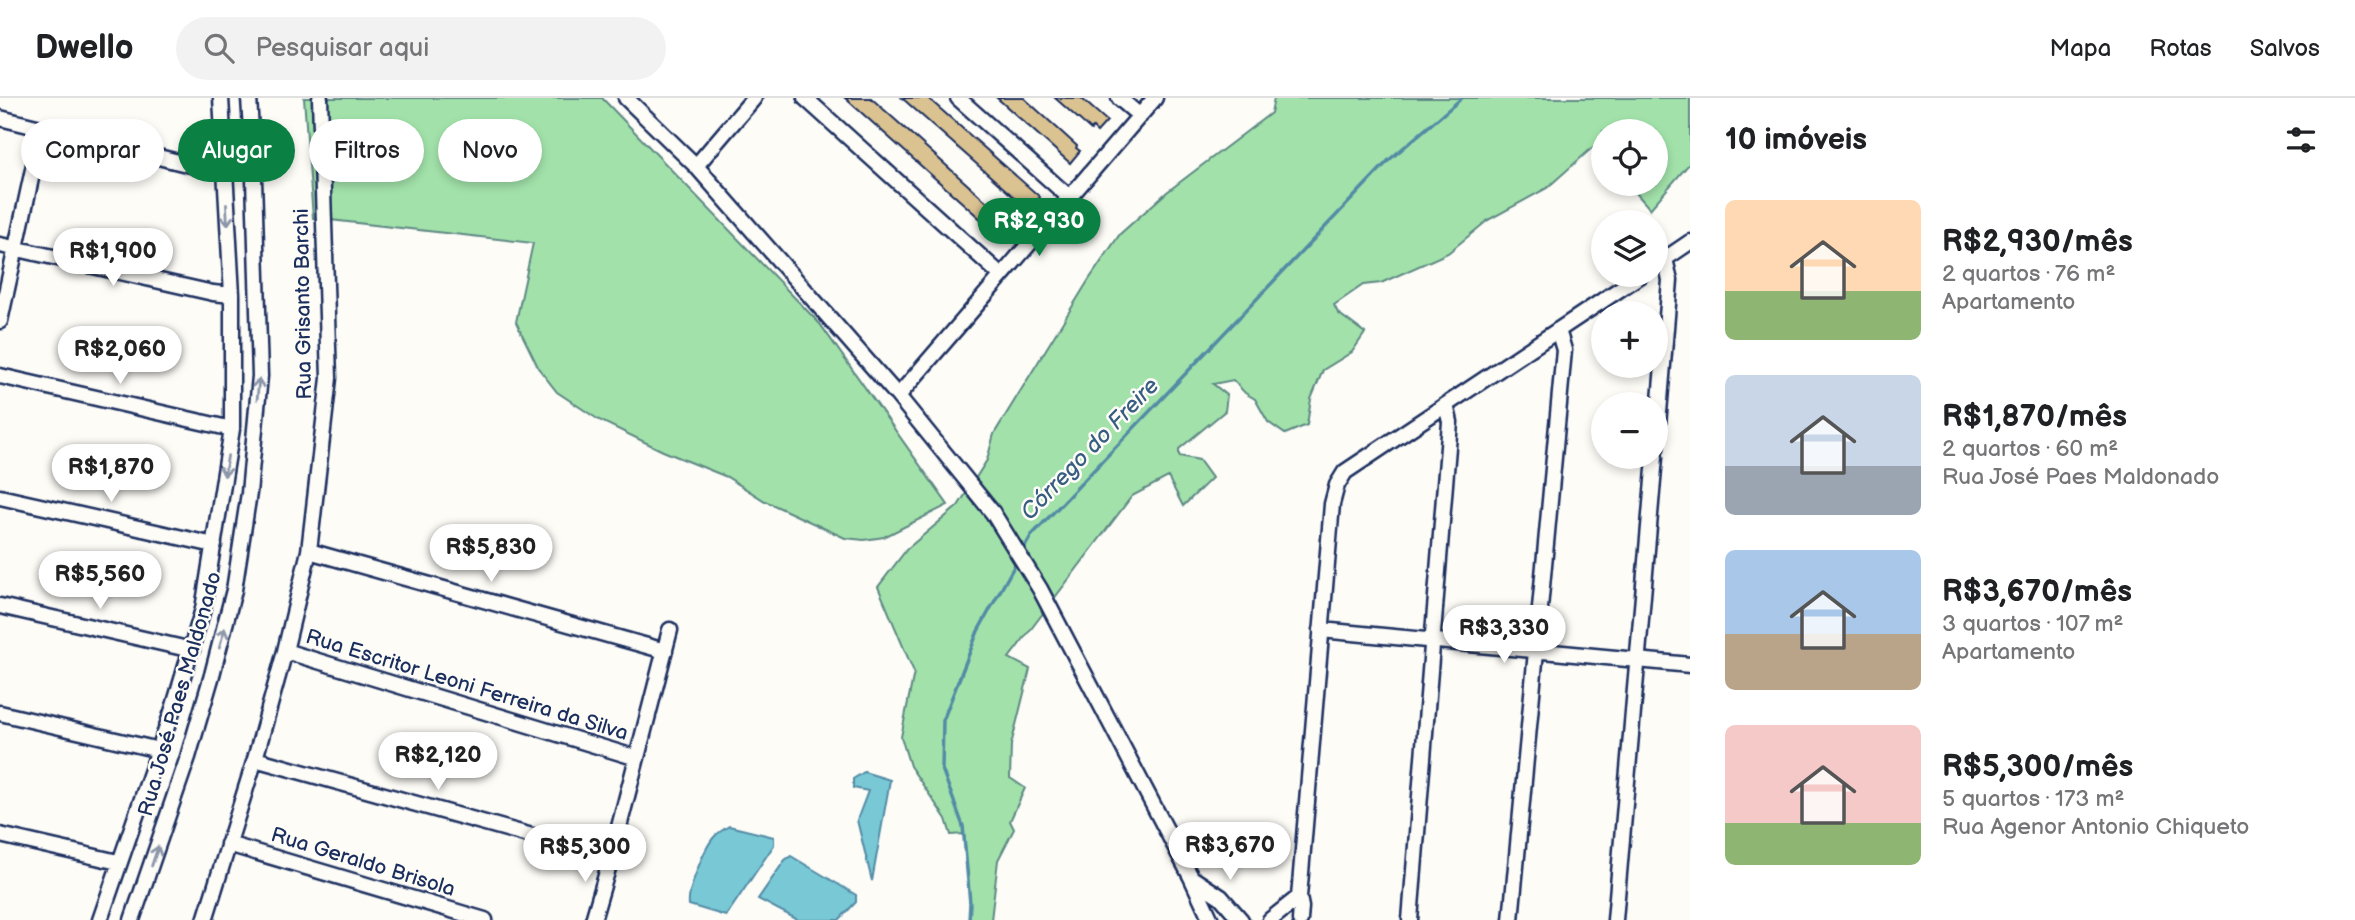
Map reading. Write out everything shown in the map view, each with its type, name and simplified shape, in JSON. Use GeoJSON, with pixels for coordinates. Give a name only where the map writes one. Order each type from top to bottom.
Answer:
{"type":"FeatureCollection","features":[{"type":"Feature","properties":{"kind":"street","name":"Rua José Paes Maldonado"},"geometry":{"type":"LineString","coordinates":[[221,98],[222,119]]}},
{"type":"Feature","properties":{"kind":"street","name":"Rua José Paes Maldonado"},"geometry":{"type":"LineString","coordinates":[[132,920],[188,757],[212,675],[234,590],[249,493],[260,376],[249,98]]}},
{"type":"Feature","properties":{"kind":"street","name":"Rua Grisanto Barchi"},"geometry":{"type":"LineString","coordinates":[[285,651],[309,551],[329,378],[320,98]]}},
{"type":"Feature","properties":{"kind":"street"},"geometry":{"type":"LineString","coordinates":[[626,98],[696,166],[898,396],[993,513],[1040,589],[1211,920]]}},
{"type":"Feature","properties":{"kind":"street"},"geometry":{"type":"LineString","coordinates":[[696,166],[754,98]]}},
{"type":"Feature","properties":{"kind":"street"},"geometry":{"type":"LineString","coordinates":[[805,98],[1001,275]]}},
{"type":"Feature","properties":{"kind":"street"},"geometry":{"type":"LineString","coordinates":[[958,98],[1069,197]]}},
{"type":"Feature","properties":{"kind":"street"},"geometry":{"type":"LineString","coordinates":[[1119,98],[1140,116]]}},
{"type":"Feature","properties":{"kind":"street"},"geometry":{"type":"LineString","coordinates":[[898,396],[1155,98]]}},
{"type":"Feature","properties":{"kind":"street"},"geometry":{"type":"LineString","coordinates":[[0,118],[21,123]]}},
{"type":"Feature","properties":{"kind":"street"},"geometry":{"type":"LineString","coordinates":[[0,320],[30,182]]}},
{"type":"Feature","properties":{"kind":"street","name":"Rua José Paes Maldonado"},"geometry":{"type":"LineString","coordinates":[[100,920],[204,609],[232,429],[232,295],[225,182]]}},
{"type":"Feature","properties":{"kind":"street"},"geometry":{"type":"LineString","coordinates":[[1668,257],[1690,242]]}},
{"type":"Feature","properties":{"kind":"street"},"geometry":{"type":"LineString","coordinates":[[0,245],[232,295]]}},
{"type":"Feature","properties":{"kind":"street"},"geometry":{"type":"LineString","coordinates":[[1661,392],[1670,280],[1668,276]]}},
{"type":"Feature","properties":{"kind":"street"},"geometry":{"type":"LineString","coordinates":[[1300,920],[1301,907],[1298,897],[1332,504],[1337,485],[1345,472],[1623,287]]}},
{"type":"Feature","properties":{"kind":"street"},"geometry":{"type":"LineString","coordinates":[[1511,920],[1564,350],[1558,330]]}},
{"type":"Feature","properties":{"kind":"street"},"geometry":{"type":"LineString","coordinates":[[0,376],[232,429]]}},
{"type":"Feature","properties":{"kind":"street"},"geometry":{"type":"LineString","coordinates":[[1410,920],[1450,422],[1446,405]]}},
{"type":"Feature","properties":{"kind":"street"},"geometry":{"type":"LineString","coordinates":[[1615,920],[1654,469]]}},
{"type":"Feature","properties":{"kind":"street"},"geometry":{"type":"LineString","coordinates":[[0,496],[214,545]]}},
{"type":"Feature","properties":{"kind":"street"},"geometry":{"type":"LineString","coordinates":[[309,551],[664,651]]}},
{"type":"Feature","properties":{"kind":"street"},"geometry":{"type":"LineString","coordinates":[[0,606],[192,650]]}},
{"type":"Feature","properties":{"kind":"street"},"geometry":{"type":"LineString","coordinates":[[593,920],[670,630]]}},
{"type":"Feature","properties":{"kind":"street"},"geometry":{"type":"LineString","coordinates":[[1321,630],[1690,665]]}},
{"type":"Feature","properties":{"kind":"street"},"geometry":{"type":"LineString","coordinates":[[205,920],[285,651]]}},
{"type":"Feature","properties":{"kind":"street","name":"Rua Escritor Leoni Ferreira da Silva"},"geometry":{"type":"LineString","coordinates":[[285,651],[637,758]]}},
{"type":"Feature","properties":{"kind":"street"},"geometry":{"type":"LineString","coordinates":[[0,713],[159,750]]}},
{"type":"Feature","properties":{"kind":"street"},"geometry":{"type":"LineString","coordinates":[[254,759],[611,858]]}},
{"type":"Feature","properties":{"kind":"street"},"geometry":{"type":"LineString","coordinates":[[0,835],[118,862]]}},
{"type":"Feature","properties":{"kind":"street","name":"Rua Geraldo Brisola"},"geometry":{"type":"LineString","coordinates":[[228,844],[485,920]]}},
{"type":"Feature","properties":{"kind":"street"},"geometry":{"type":"LineString","coordinates":[[1191,877],[1221,897],[1241,920]]}},
{"type":"Feature","properties":{"kind":"street"},"geometry":{"type":"LineString","coordinates":[[1270,920],[1298,897]]}},
{"type":"Feature","properties":{"kind":"green space"},"geometry":{"type":"Polygon","coordinates":[[[304,98],[602,98],[820,324],[948,505],[884,537],[864,540],[845,538],[765,501],[727,477],[663,451],[599,420],[557,392],[539,369],[516,322],[533,243],[313,218],[310,182],[424,182],[424,119],[309,119],[309,165],[304,98]]]}},
{"type":"Feature","properties":{"kind":"green space"},"geometry":{"type":"Polygon","coordinates":[[[1274,98],[1690,98],[1690,163],[1668,188],[1668,119],[1591,119],[1591,149],[1547,188],[1488,220],[1448,253],[1381,283],[1363,285],[1334,305],[1338,313],[1365,333],[1352,352],[1323,370],[1311,399],[1307,425],[1285,434],[1268,422],[1255,399],[1233,380],[1213,384],[1227,395],[1225,411],[1179,449],[1179,456],[1199,460],[1212,478],[1183,506],[1168,477],[1132,496],[1009,658],[1030,669],[1011,745],[1010,778],[1025,788],[1010,821],[1014,829],[998,860],[991,920],[969,920],[964,834],[951,835],[946,819],[910,766],[901,737],[914,672],[878,587],[907,549],[958,506],[987,460],[994,434],[1120,234],[1167,192],[1271,113],[1274,98]]]}},
{"type":"Feature","properties":{"kind":"green space"},"geometry":{"type":"Polygon","coordinates":[[[1639,196],[1661,196],[1650,209],[1639,196]]]}},
{"type":"Feature","properties":{"kind":"water"},"geometry":{"type":"Polygon","coordinates":[[[864,772],[890,780],[872,881],[857,820],[868,791],[853,788],[853,779],[864,772]]]}},
{"type":"Feature","properties":{"kind":"water"},"geometry":{"type":"Polygon","coordinates":[[[729,826],[774,837],[774,845],[726,916],[689,905],[689,898],[706,849],[715,836],[729,826]]]}},
{"type":"Feature","properties":{"kind":"water"},"geometry":{"type":"Polygon","coordinates":[[[791,856],[856,895],[856,902],[839,920],[798,920],[758,899],[785,860],[791,856]]]}},
{"type":"Feature","properties":{"kind":"building"},"geometry":{"type":"Polygon","coordinates":[[[845,98],[871,98],[1013,228],[1003,239],[845,98]]]}},
{"type":"Feature","properties":{"kind":"building"},"geometry":{"type":"Polygon","coordinates":[[[902,98],[928,98],[1040,197],[1030,209],[1024,206],[902,98]]]}},
{"type":"Feature","properties":{"kind":"building"},"geometry":{"type":"Polygon","coordinates":[[[997,98],[1024,98],[1080,151],[1070,163],[997,98]]]}},
{"type":"Feature","properties":{"kind":"building"},"geometry":{"type":"Polygon","coordinates":[[[1055,98],[1081,98],[1107,121],[1097,132],[1093,128],[1091,130],[1055,98]]]}},
{"type":"Feature","properties":{"kind":"waterway","name":"Córrego do Freire"},"geometry":{"type":"LineString","coordinates":[[1022,552],[1031,536],[1389,160],[1462,98]]}},
{"type":"Feature","properties":{"kind":"waterway","name":"Córrego do Freire"},"geometry":{"type":"LineString","coordinates":[[969,920],[963,826],[942,769],[943,720],[978,631],[1017,561]]}}]}
